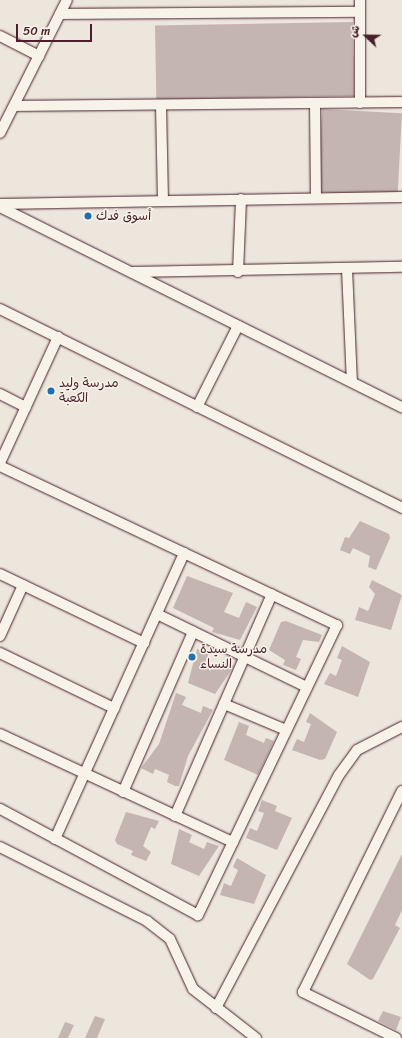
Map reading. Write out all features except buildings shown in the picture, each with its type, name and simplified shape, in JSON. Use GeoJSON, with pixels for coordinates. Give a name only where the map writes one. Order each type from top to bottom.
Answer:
{"type":"FeatureCollection","features":[{"type":"Feature","properties":{"kind":"street"},"geometry":{"type":"LineString","coordinates":[[0,133],[15,106],[67,0]]}},
{"type":"Feature","properties":{"kind":"street"},"geometry":{"type":"LineString","coordinates":[[360,0],[360,103]]}},
{"type":"Feature","properties":{"kind":"street"},"geometry":{"type":"LineString","coordinates":[[60,14],[360,12]]}},
{"type":"Feature","properties":{"kind":"street"},"geometry":{"type":"LineString","coordinates":[[0,36],[39,56]]}},
{"type":"Feature","properties":{"kind":"street"},"geometry":{"type":"LineString","coordinates":[[15,106],[402,102]]}},
{"type":"Feature","properties":{"kind":"street"},"geometry":{"type":"LineString","coordinates":[[314,103],[316,198]]}},
{"type":"Feature","properties":{"kind":"street"},"geometry":{"type":"LineString","coordinates":[[161,105],[163,200]]}},
{"type":"Feature","properties":{"kind":"street"},"geometry":{"type":"LineString","coordinates":[[0,204],[402,196]]}},
{"type":"Feature","properties":{"kind":"street"},"geometry":{"type":"LineString","coordinates":[[238,272],[241,199]]}},
{"type":"Feature","properties":{"kind":"street"},"geometry":{"type":"LineString","coordinates":[[0,207],[402,407]]}},
{"type":"Feature","properties":{"kind":"street"},"geometry":{"type":"LineString","coordinates":[[131,272],[238,272],[402,267]]}},
{"type":"Feature","properties":{"kind":"street"},"geometry":{"type":"LineString","coordinates":[[347,269],[352,382]]}},
{"type":"Feature","properties":{"kind":"street"},"geometry":{"type":"LineString","coordinates":[[0,309],[402,508]]}},
{"type":"Feature","properties":{"kind":"street"},"geometry":{"type":"LineString","coordinates":[[197,406],[238,326]]}},
{"type":"Feature","properties":{"kind":"street"},"geometry":{"type":"LineString","coordinates":[[0,463],[58,337]]}},
{"type":"Feature","properties":{"kind":"street"},"geometry":{"type":"LineString","coordinates":[[0,394],[26,407]]}},
{"type":"Feature","properties":{"kind":"street"},"geometry":{"type":"LineString","coordinates":[[0,466],[337,625],[198,915],[0,809]]}},
{"type":"Feature","properties":{"kind":"street"},"geometry":{"type":"LineString","coordinates":[[55,839],[184,553]]}},
{"type":"Feature","properties":{"kind":"street"},"geometry":{"type":"LineString","coordinates":[[0,574],[144,643]]}},
{"type":"Feature","properties":{"kind":"street"},"geometry":{"type":"LineString","coordinates":[[0,636],[23,585]]}},
{"type":"Feature","properties":{"kind":"street"},"geometry":{"type":"LineString","coordinates":[[175,816],[272,594]]}},
{"type":"Feature","properties":{"kind":"street"},"geometry":{"type":"LineString","coordinates":[[157,614],[307,687]]}},
{"type":"Feature","properties":{"kind":"street"},"geometry":{"type":"LineString","coordinates":[[123,792],[193,632]]}},
{"type":"Feature","properties":{"kind":"street"},"geometry":{"type":"LineString","coordinates":[[0,653],[114,708]]}},
{"type":"Feature","properties":{"kind":"street"},"geometry":{"type":"LineString","coordinates":[[224,704],[286,730]]}},
{"type":"Feature","properties":{"kind":"street"},"geometry":{"type":"LineString","coordinates":[[216,1008],[339,775],[357,750],[402,727]]}},
{"type":"Feature","properties":{"kind":"street"},"geometry":{"type":"LineString","coordinates":[[0,734],[233,842]]}},
{"type":"Feature","properties":{"kind":"street"},"geometry":{"type":"LineString","coordinates":[[396,1038],[303,992],[402,791]]}},
{"type":"Feature","properties":{"kind":"street"},"geometry":{"type":"LineString","coordinates":[[0,847],[147,921],[170,939],[193,989],[256,1038]]}},
{"type":"Feature","properties":{"kind":"place","name":"أسوق فدك"},"geometry":{"type":"Point","coordinates":[88,216]}},
{"type":"Feature","properties":{"kind":"place","name":"مدرسة وليد الكعبة"},"geometry":{"type":"Point","coordinates":[51,391]}},
{"type":"Feature","properties":{"kind":"place","name":"مدرسة سيدة النساء"},"geometry":{"type":"Point","coordinates":[192,657]}}]}
